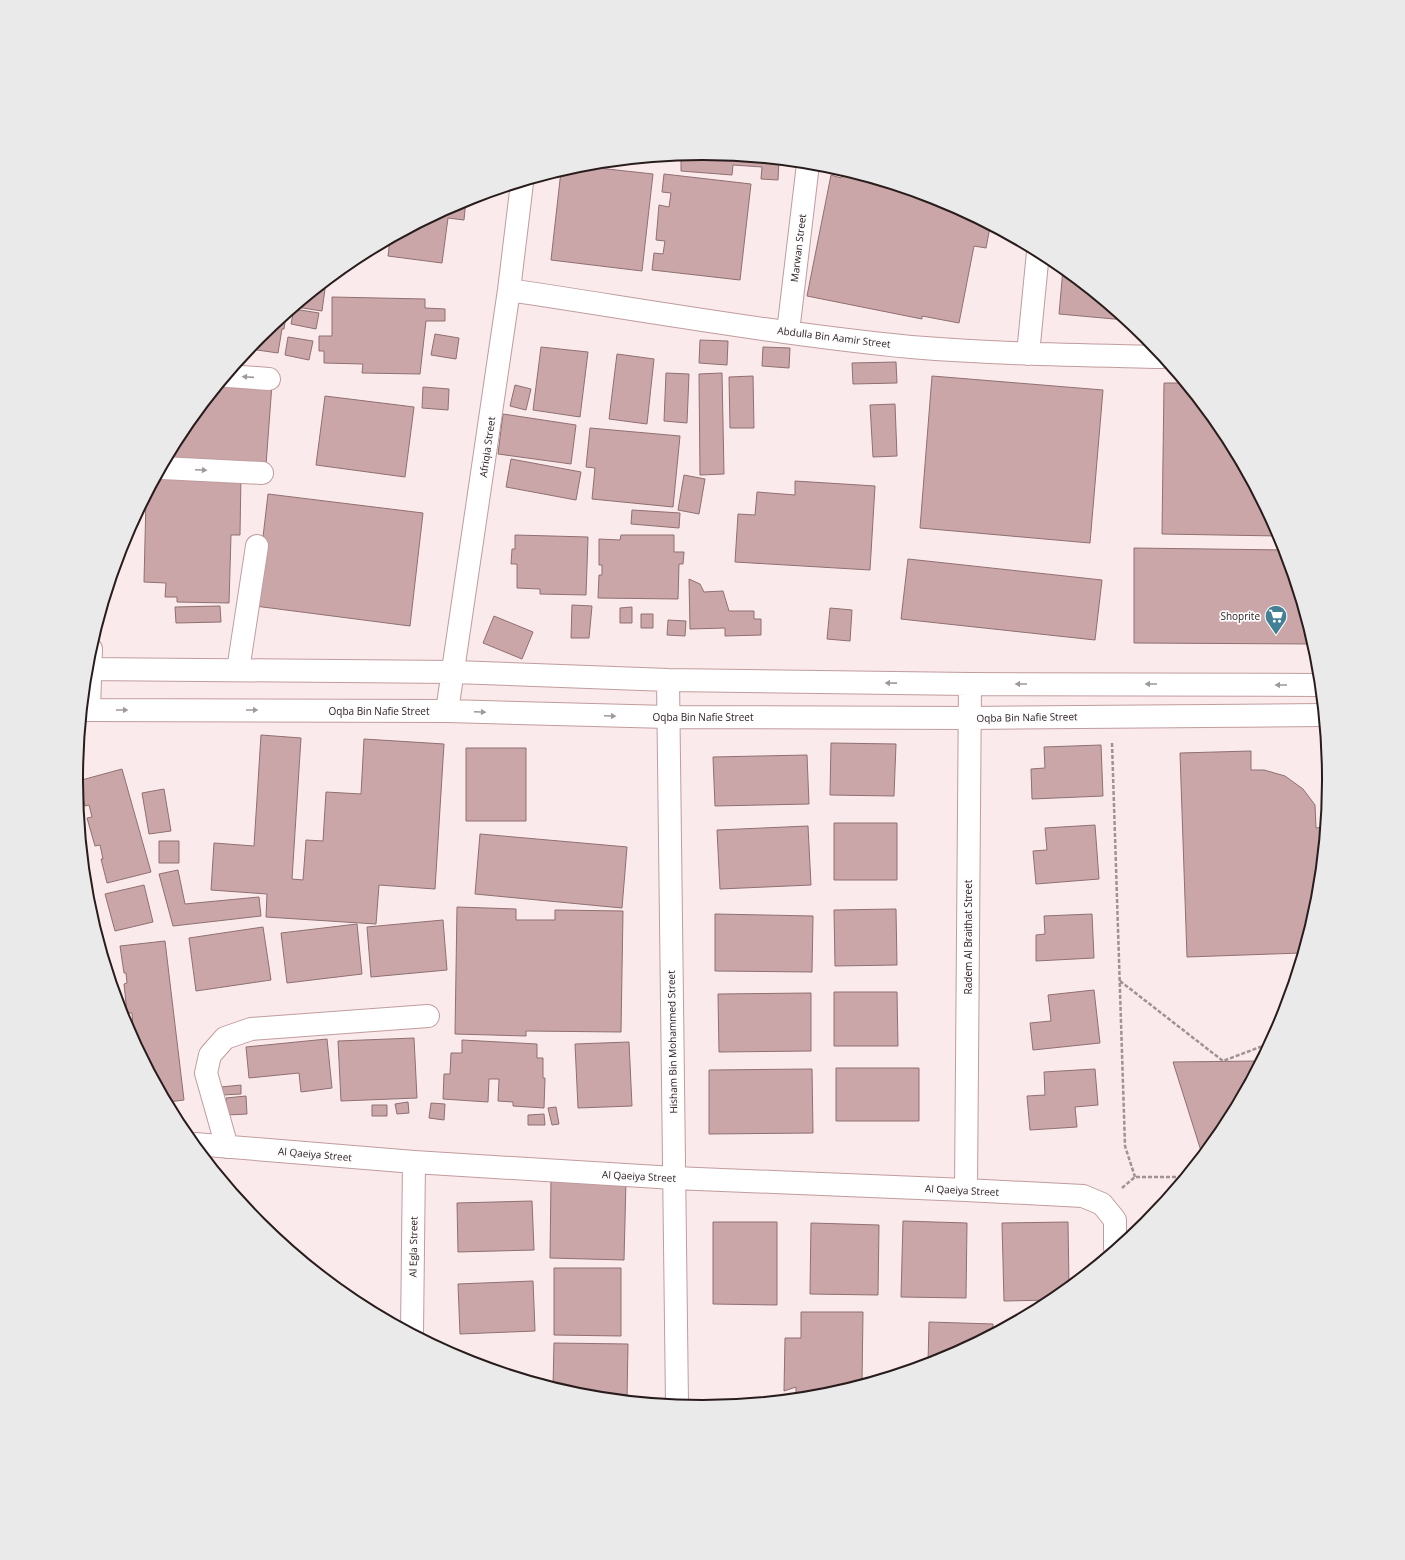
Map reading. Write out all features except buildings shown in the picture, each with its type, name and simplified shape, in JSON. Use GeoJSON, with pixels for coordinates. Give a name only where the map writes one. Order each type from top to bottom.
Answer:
{"type":"FeatureCollection","features":[{"type":"Feature","properties":{"kind":"street","name":"Marwan Street"},"geometry":{"type":"LineString","coordinates":[[788,332],[807,170]]}},
{"type":"Feature","properties":{"kind":"street","name":"Afriqia Street"},"geometry":{"type":"LineString","coordinates":[[448,711],[510,290],[521,188]]}},
{"type":"Feature","properties":{"kind":"street"},"geometry":{"type":"LineString","coordinates":[[1028,354],[1037,259]]}},
{"type":"Feature","properties":{"kind":"street","name":"Abdulla Bin Aamir Street"},"geometry":{"type":"LineString","coordinates":[[510,290],[788,332],[911,346],[1028,354],[1154,357]]}},
{"type":"Feature","properties":{"kind":"street"},"geometry":{"type":"LineString","coordinates":[[233,376],[268,379]]}},
{"type":"Feature","properties":{"kind":"street"},"geometry":{"type":"LineString","coordinates":[[167,468],[262,473]]}},
{"type":"Feature","properties":{"kind":"street"},"geometry":{"type":"LineString","coordinates":[[238,670],[257,546]]}},
{"type":"Feature","properties":{"kind":"street"},"geometry":{"type":"LineString","coordinates":[[94,662],[238,670],[454,672],[668,680],[970,684],[1315,685]]}},
{"type":"Feature","properties":{"kind":"street","name":"Hisham Bin Mohammed Street"},"geometry":{"type":"LineString","coordinates":[[668,680],[677,1399]]}},
{"type":"Feature","properties":{"kind":"street","name":"Radem Al Braithat Street"},"geometry":{"type":"LineString","coordinates":[[966,1190],[970,684]]}},
{"type":"Feature","properties":{"kind":"street","name":"Oqba Bin Nafie Street"},"geometry":{"type":"LineString","coordinates":[[87,710],[448,711],[668,717],[970,718],[1319,715]]}},
{"type":"Feature","properties":{"kind":"street"},"geometry":{"type":"LineString","coordinates":[[227,1147],[206,1073],[210,1055],[225,1038],[250,1029],[428,1016]]}},
{"type":"Feature","properties":{"kind":"street","name":"Al Qaeiya Street"},"geometry":{"type":"LineString","coordinates":[[202,1145],[414,1162],[674,1178],[966,1190],[1092,1200]]}},
{"type":"Feature","properties":{"kind":"street","name":"Al Egla Street"},"geometry":{"type":"LineString","coordinates":[[412,1327],[414,1162]]}},
{"type":"Feature","properties":{"kind":"street"},"geometry":{"type":"LineString","coordinates":[[1092,1200],[1115,1220],[1115,1242]]}},
{"type":"Feature","properties":{"kind":"path"},"geometry":{"type":"LineString","coordinates":[[1111,716],[1125,1146],[1135,1177]]}},
{"type":"Feature","properties":{"kind":"path"},"geometry":{"type":"LineString","coordinates":[[1120,982],[1223,1061],[1261,1046]]}},
{"type":"Feature","properties":{"kind":"path"},"geometry":{"type":"LineString","coordinates":[[1092,1200],[1135,1177],[1177,1177]]}},
{"type":"Feature","properties":{"kind":"place","name":"Shoprite"},"geometry":{"type":"Point","coordinates":[1276,636]}}]}
